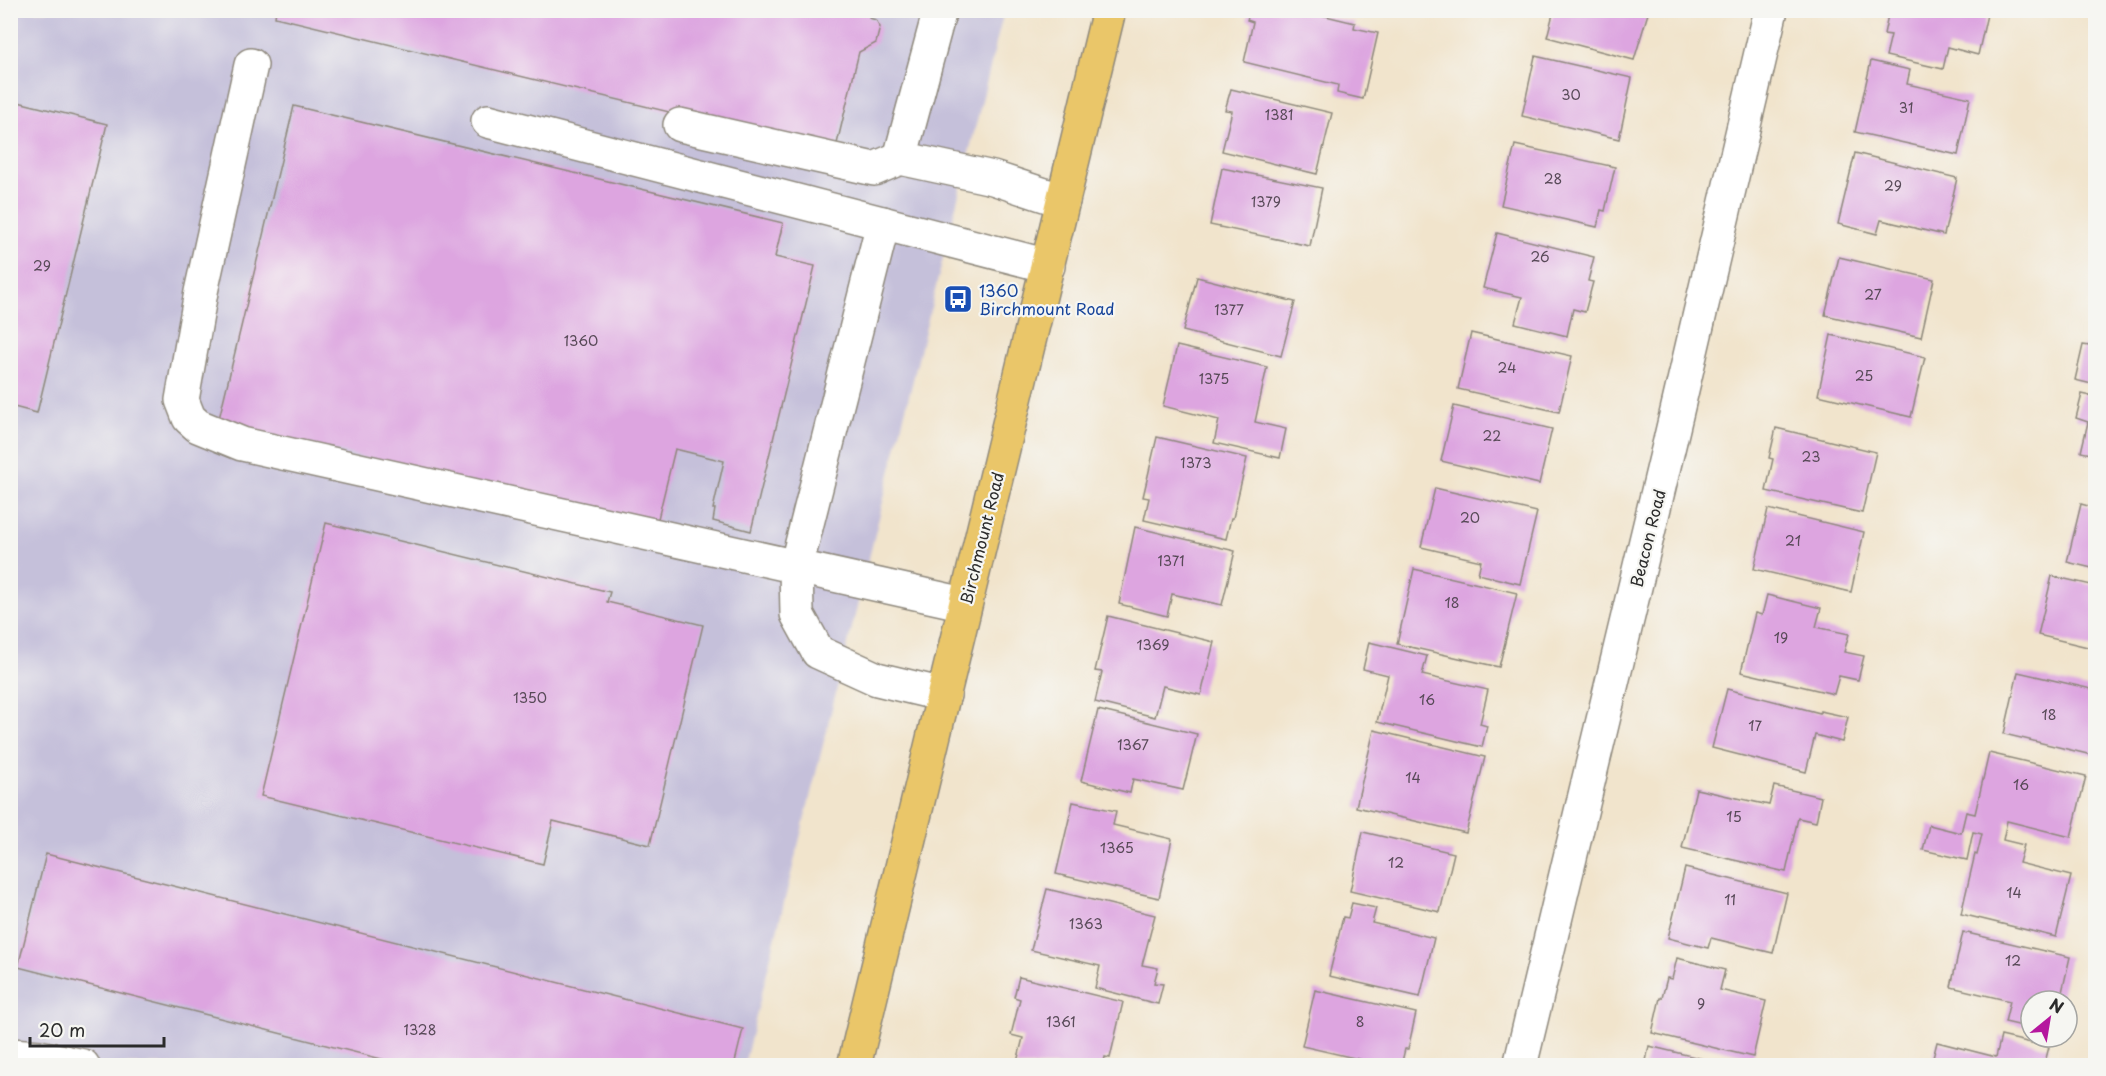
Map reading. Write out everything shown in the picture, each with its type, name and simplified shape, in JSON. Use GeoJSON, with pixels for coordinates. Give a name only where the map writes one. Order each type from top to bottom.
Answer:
{"type":"FeatureCollection","features":[{"type":"Feature","properties":{"kind":"main road","name":"Birchmount Road"},"geometry":{"type":"LineString","coordinates":[[855,1065],[1109,10]]}},
{"type":"Feature","properties":{"kind":"street"},"geometry":{"type":"LineString","coordinates":[[900,158],[940,10]]}},
{"type":"Feature","properties":{"kind":"street","name":"Beacon Road"},"geometry":{"type":"LineString","coordinates":[[1520,1065],[1668,453],[1771,10]]}},
{"type":"Feature","properties":{"kind":"street"},"geometry":{"type":"LineString","coordinates":[[251,65],[201,292],[182,400],[189,418],[198,426],[242,444],[965,604]]}},
{"type":"Feature","properties":{"kind":"street"},"geometry":{"type":"LineString","coordinates":[[488,121],[1048,266]]}},
{"type":"Feature","properties":{"kind":"street"},"geometry":{"type":"LineString","coordinates":[[680,125],[874,169],[900,158],[993,178],[1063,201]]}},
{"type":"Feature","properties":{"kind":"street"},"geometry":{"type":"LineString","coordinates":[[883,223],[796,567],[796,614],[818,652],[877,679],[944,694]]}},
{"type":"Feature","properties":{"kind":"street"},"geometry":{"type":"LineString","coordinates":[[10,1055],[40,1057],[83,1065]]}},
{"type":"Feature","properties":{"kind":"shaded area"},"geometry":{"type":"Polygon","coordinates":[[[10,11],[1004,11],[744,1065],[11,1065],[10,11]]]}},
{"type":"Feature","properties":{"kind":"building"},"geometry":{"type":"Polygon","coordinates":[[[276,10],[870,10],[869,18],[876,20],[880,27],[876,43],[859,52],[835,152],[275,17],[276,10]]]}},
{"type":"Feature","properties":{"kind":"building"},"geometry":{"type":"Polygon","coordinates":[[[1250,10],[1301,10],[1355,23],[1354,28],[1378,33],[1363,99],[1337,93],[1338,85],[1244,62],[1253,22],[1247,20],[1250,10]]]}},
{"type":"Feature","properties":{"kind":"building"},"geometry":{"type":"Polygon","coordinates":[[[1554,10],[1649,10],[1634,60],[1547,37],[1554,10]]]}},
{"type":"Feature","properties":{"kind":"building"},"geometry":{"type":"Polygon","coordinates":[[[1889,10],[1988,10],[1978,55],[1948,47],[1943,69],[1886,56],[1891,35],[1884,34],[1889,10]]]}},
{"type":"Feature","properties":{"kind":"building"},"geometry":{"type":"Polygon","coordinates":[[[1535,56],[1632,78],[1619,139],[1522,116],[1535,56]]]}},
{"type":"Feature","properties":{"kind":"building"},"geometry":{"type":"Polygon","coordinates":[[[1871,61],[1910,70],[1907,84],[1970,98],[1958,155],[1855,132],[1871,61]]]}},
{"type":"Feature","properties":{"kind":"building"},"geometry":{"type":"Polygon","coordinates":[[[1231,89],[1332,113],[1317,174],[1222,151],[1232,111],[1225,110],[1231,89]]]}},
{"type":"Feature","properties":{"kind":"building"},"geometry":{"type":"Polygon","coordinates":[[[10,100],[107,124],[37,413],[10,406],[10,100]]]}},
{"type":"Feature","properties":{"kind":"building"},"geometry":{"type":"Polygon","coordinates":[[[294,106],[783,223],[775,257],[815,266],[751,531],[713,521],[715,509],[713,509],[724,461],[675,449],[656,527],[218,423],[294,106]]]}},
{"type":"Feature","properties":{"kind":"building"},"geometry":{"type":"Polygon","coordinates":[[[1515,145],[1615,167],[1605,211],[1601,210],[1597,227],[1501,205],[1515,145]]]}},
{"type":"Feature","properties":{"kind":"building"},"geometry":{"type":"Polygon","coordinates":[[[1855,153],[1957,178],[1944,235],[1881,220],[1877,234],[1838,224],[1855,153]]]}},
{"type":"Feature","properties":{"kind":"building"},"geometry":{"type":"Polygon","coordinates":[[[1222,168],[1322,188],[1310,246],[1210,225],[1222,168]]]}},
{"type":"Feature","properties":{"kind":"building"},"geometry":{"type":"Polygon","coordinates":[[[1497,233],[1594,257],[1588,281],[1593,282],[1585,312],[1573,309],[1567,336],[1515,323],[1522,297],[1483,288],[1497,233]]]}},
{"type":"Feature","properties":{"kind":"building"},"geometry":{"type":"Polygon","coordinates":[[[1839,257],[1934,279],[1921,337],[1825,315],[1839,257]]]}},
{"type":"Feature","properties":{"kind":"building"},"geometry":{"type":"Polygon","coordinates":[[[1197,277],[1295,302],[1281,356],[1183,331],[1197,277]]]}},
{"type":"Feature","properties":{"kind":"building"},"geometry":{"type":"Polygon","coordinates":[[[1471,333],[1572,356],[1559,412],[1458,389],[1471,333]]]}},
{"type":"Feature","properties":{"kind":"building"},"geometry":{"type":"Polygon","coordinates":[[[1831,335],[1925,357],[1911,417],[1818,395],[1831,335]]]}},
{"type":"Feature","properties":{"kind":"building"},"geometry":{"type":"Polygon","coordinates":[[[2083,345],[2096,347],[2096,385],[2075,380],[2083,345]]]}},
{"type":"Feature","properties":{"kind":"building"},"geometry":{"type":"Polygon","coordinates":[[[1177,346],[1267,367],[1255,422],[1286,429],[1280,458],[1214,443],[1219,420],[1163,406],[1177,346]]]}},
{"type":"Feature","properties":{"kind":"building"},"geometry":{"type":"Polygon","coordinates":[[[2082,394],[2096,397],[2096,455],[2081,452],[2088,422],[2076,418],[2082,394]]]}},
{"type":"Feature","properties":{"kind":"building"},"geometry":{"type":"Polygon","coordinates":[[[1454,406],[1552,429],[1539,484],[1441,461],[1454,406]]]}},
{"type":"Feature","properties":{"kind":"building"},"geometry":{"type":"Polygon","coordinates":[[[1776,428],[1876,452],[1862,513],[1766,491],[1773,459],[1769,458],[1776,428]]]}},
{"type":"Feature","properties":{"kind":"building"},"geometry":{"type":"Polygon","coordinates":[[[1157,437],[1247,458],[1226,539],[1144,520],[1149,498],[1143,497],[1157,437]]]}},
{"type":"Feature","properties":{"kind":"building"},"geometry":{"type":"Polygon","coordinates":[[[1435,488],[1537,512],[1520,584],[1478,574],[1481,561],[1421,547],[1435,488]]]}},
{"type":"Feature","properties":{"kind":"building"},"geometry":{"type":"Polygon","coordinates":[[[2081,504],[2096,508],[2096,569],[2067,562],[2081,504]]]}},
{"type":"Feature","properties":{"kind":"building"},"geometry":{"type":"Polygon","coordinates":[[[1768,509],[1864,532],[1851,592],[1754,569],[1768,509]]]}},
{"type":"Feature","properties":{"kind":"building"},"geometry":{"type":"Polygon","coordinates":[[[326,523],[610,592],[607,602],[703,625],[650,845],[553,821],[543,864],[261,796],[326,523]]]}},
{"type":"Feature","properties":{"kind":"building"},"geometry":{"type":"Polygon","coordinates":[[[1135,527],[1235,551],[1222,605],[1172,594],[1167,616],[1119,604],[1135,527]]]}},
{"type":"Feature","properties":{"kind":"building"},"geometry":{"type":"Polygon","coordinates":[[[1414,569],[1517,593],[1499,667],[1397,644],[1414,569]]]}},
{"type":"Feature","properties":{"kind":"building"},"geometry":{"type":"Polygon","coordinates":[[[2052,576],[2096,586],[2096,649],[2038,635],[2052,576]]]}},
{"type":"Feature","properties":{"kind":"building"},"geometry":{"type":"Polygon","coordinates":[[[1767,595],[1821,608],[1816,627],[1849,634],[1844,652],[1864,656],[1858,680],[1839,676],[1834,694],[1741,672],[1755,613],[1762,615],[1767,595]]]}},
{"type":"Feature","properties":{"kind":"building"},"geometry":{"type":"Polygon","coordinates":[[[1108,616],[1214,642],[1201,695],[1163,686],[1155,717],[1095,702],[1102,672],[1095,671],[1108,616]]]}},
{"type":"Feature","properties":{"kind":"building"},"geometry":{"type":"Polygon","coordinates":[[[1369,642],[1427,656],[1422,675],[1488,690],[1480,724],[1487,726],[1482,747],[1377,722],[1388,675],[1363,669],[1369,642]]]}},
{"type":"Feature","properties":{"kind":"building"},"geometry":{"type":"Polygon","coordinates":[[[2018,672],[2096,690],[2096,756],[2004,734],[2018,672]]]}},
{"type":"Feature","properties":{"kind":"building"},"geometry":{"type":"Polygon","coordinates":[[[1727,689],[1820,713],[1820,711],[1848,717],[1842,742],[1815,735],[1806,772],[1712,748],[1727,689]]]}},
{"type":"Feature","properties":{"kind":"building"},"geometry":{"type":"Polygon","coordinates":[[[1098,710],[1197,734],[1183,790],[1133,779],[1130,793],[1081,781],[1098,710]]]}},
{"type":"Feature","properties":{"kind":"building"},"geometry":{"type":"Polygon","coordinates":[[[1374,730],[1485,757],[1466,833],[1356,807],[1374,730]]]}},
{"type":"Feature","properties":{"kind":"building"},"geometry":{"type":"Polygon","coordinates":[[[1989,753],[2086,776],[2071,837],[2007,821],[2003,840],[2024,845],[2019,863],[2071,876],[2056,937],[1961,914],[1982,834],[1973,832],[1967,860],[1923,850],[1929,825],[1961,833],[1966,812],[1975,814],[1989,753]]]}},
{"type":"Feature","properties":{"kind":"building"},"geometry":{"type":"Polygon","coordinates":[[[1774,786],[1821,797],[1816,822],[1798,818],[1786,872],[1682,848],[1696,789],[1769,805],[1774,786]]]}},
{"type":"Feature","properties":{"kind":"building"},"geometry":{"type":"Polygon","coordinates":[[[1073,802],[1116,811],[1113,825],[1172,839],[1159,898],[1056,874],[1073,802]]]}},
{"type":"Feature","properties":{"kind":"building"},"geometry":{"type":"Polygon","coordinates":[[[1363,832],[1454,853],[1440,912],[1350,891],[1363,832]]]}},
{"type":"Feature","properties":{"kind":"building"},"geometry":{"type":"Polygon","coordinates":[[[46,854],[743,1029],[734,1066],[409,1066],[18,967],[46,854]]]}},
{"type":"Feature","properties":{"kind":"building"},"geometry":{"type":"Polygon","coordinates":[[[1685,868],[1787,893],[1773,953],[1711,938],[1708,948],[1668,938],[1685,868]]]}},
{"type":"Feature","properties":{"kind":"building"},"geometry":{"type":"Polygon","coordinates":[[[1047,889],[1155,915],[1142,965],[1158,968],[1154,983],[1163,984],[1158,1004],[1095,988],[1100,966],[1031,950],[1047,889]]]}},
{"type":"Feature","properties":{"kind":"building"},"geometry":{"type":"Polygon","coordinates":[[[1352,903],[1376,908],[1372,923],[1434,938],[1420,997],[1329,976],[1343,917],[1348,918],[1352,903]]]}},
{"type":"Feature","properties":{"kind":"building"},"geometry":{"type":"Polygon","coordinates":[[[1963,932],[2070,957],[2063,989],[2019,989],[2019,1025],[2005,1022],[2010,1001],[1951,987],[1963,932]]]}},
{"type":"Feature","properties":{"kind":"building"},"geometry":{"type":"Polygon","coordinates":[[[1677,958],[1725,970],[1720,990],[1766,1001],[1753,1057],[1652,1033],[1660,998],[1662,998],[1667,978],[1672,979],[1677,958]]]}},
{"type":"Feature","properties":{"kind":"building"},"geometry":{"type":"Polygon","coordinates":[[[1019,977],[1123,1002],[1110,1058],[1105,1057],[1103,1066],[1016,1066],[1023,1038],[1011,1035],[1020,999],[1014,997],[1019,977]]]}},
{"type":"Feature","properties":{"kind":"building"},"geometry":{"type":"Polygon","coordinates":[[[1315,990],[1416,1013],[1408,1049],[1405,1049],[1401,1066],[1389,1066],[1302,1046],[1315,990]]]}},
{"type":"Feature","properties":{"kind":"building"},"geometry":{"type":"Polygon","coordinates":[[[2001,1036],[2019,1040],[2019,1049],[2048,1049],[2044,1066],[1931,1066],[1937,1042],[1996,1057],[2001,1036]]]}},
{"type":"Feature","properties":{"kind":"building"},"geometry":{"type":"Polygon","coordinates":[[[1649,1046],[1729,1065],[1729,1066],[1645,1066],[1649,1046]]]}},
{"type":"Feature","properties":{"kind":"place","name":"1360 Birchmount Road"},"geometry":{"type":"Point","coordinates":[958,299]}}]}
